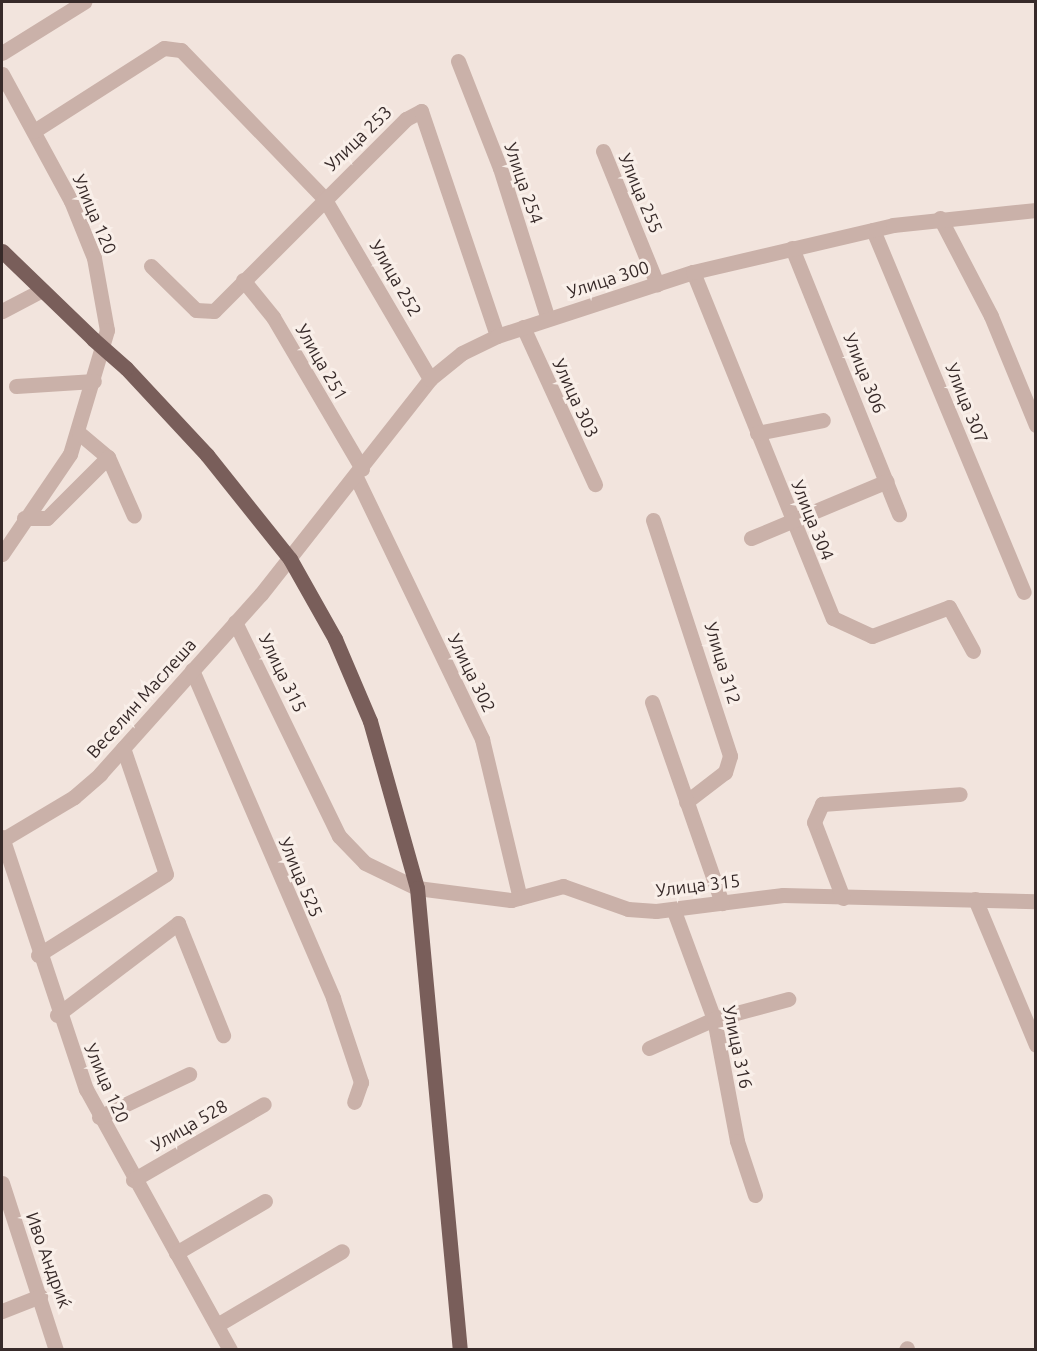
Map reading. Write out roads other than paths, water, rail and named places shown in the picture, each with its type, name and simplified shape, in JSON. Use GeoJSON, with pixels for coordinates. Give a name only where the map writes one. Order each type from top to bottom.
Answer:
{"type":"FeatureCollection","features":[{"type":"Feature","properties":{"kind":"main road"},"geometry":{"type":"LineString","coordinates":[[2,251],[126,368],[207,455],[290,559],[335,639],[370,721],[417,888],[460,1350]]}},
{"type":"Feature","properties":{"kind":"street"},"geometry":{"type":"LineString","coordinates":[[2,53],[84,2]]}},
{"type":"Feature","properties":{"kind":"street","name":"Улица 252"},"geometry":{"type":"LineString","coordinates":[[34,131],[173,46],[324,198],[430,379]]}},
{"type":"Feature","properties":{"kind":"street","name":"Улица 254"},"geometry":{"type":"LineString","coordinates":[[458,61],[548,319]]}},
{"type":"Feature","properties":{"kind":"street","name":"Улица 120"},"geometry":{"type":"LineString","coordinates":[[2,74],[34,131],[94,258],[106,330],[79,433],[54,480],[24,518],[2,554]]}},
{"type":"Feature","properties":{"kind":"street","name":"Улица 253"},"geometry":{"type":"LineString","coordinates":[[324,198],[414,112],[421,111],[497,336]]}},
{"type":"Feature","properties":{"kind":"street","name":"Улица 255"},"geometry":{"type":"LineString","coordinates":[[603,151],[657,284]]}},
{"type":"Feature","properties":{"kind":"street"},"geometry":{"type":"LineString","coordinates":[[150,266],[202,311],[214,311],[324,198]]}},
{"type":"Feature","properties":{"kind":"street","name":"Улица 300"},"geometry":{"type":"LineString","coordinates":[[290,559],[430,379],[447,362],[497,336],[693,272],[792,248],[940,218],[1035,210]]}},
{"type":"Feature","properties":{"kind":"street"},"geometry":{"type":"LineString","coordinates":[[940,218],[991,316],[1035,425]]}},
{"type":"Feature","properties":{"kind":"street","name":"Улица 307"},"geometry":{"type":"LineString","coordinates":[[873,230],[1024,592]]}},
{"type":"Feature","properties":{"kind":"street","name":"Улица 306"},"geometry":{"type":"LineString","coordinates":[[792,248],[899,514]]}},
{"type":"Feature","properties":{"kind":"street","name":"Улица 304"},"geometry":{"type":"LineString","coordinates":[[693,272],[791,521],[833,618],[872,636],[949,607],[973,651]]}},
{"type":"Feature","properties":{"kind":"street","name":"Улица 251"},"geometry":{"type":"LineString","coordinates":[[243,280],[273,317],[359,473]]}},
{"type":"Feature","properties":{"kind":"street"},"geometry":{"type":"LineString","coordinates":[[2,311],[42,290]]}},
{"type":"Feature","properties":{"kind":"street","name":"Улица 303"},"geometry":{"type":"LineString","coordinates":[[523,327],[595,484]]}},
{"type":"Feature","properties":{"kind":"street"},"geometry":{"type":"LineString","coordinates":[[16,386],[94,381]]}},
{"type":"Feature","properties":{"kind":"street"},"geometry":{"type":"LineString","coordinates":[[757,433],[824,420]]}},
{"type":"Feature","properties":{"kind":"street"},"geometry":{"type":"LineString","coordinates":[[79,433],[108,457],[134,516]]}},
{"type":"Feature","properties":{"kind":"street"},"geometry":{"type":"LineString","coordinates":[[24,518],[47,518],[108,457]]}},
{"type":"Feature","properties":{"kind":"street","name":"Улица 302"},"geometry":{"type":"LineString","coordinates":[[359,473],[482,739],[520,898]]}},
{"type":"Feature","properties":{"kind":"street"},"geometry":{"type":"LineString","coordinates":[[751,538],[887,481]]}},
{"type":"Feature","properties":{"kind":"street","name":"Улица 312"},"geometry":{"type":"LineString","coordinates":[[653,520],[730,756],[725,772],[686,802]]}},
{"type":"Feature","properties":{"kind":"street","name":"Веселин Маслеша"},"geometry":{"type":"LineString","coordinates":[[2,839],[74,797],[123,748],[290,559]]}},
{"type":"Feature","properties":{"kind":"street","name":"Улица 315"},"geometry":{"type":"LineString","coordinates":[[235,622],[339,836],[365,862],[417,888],[483,899],[520,898],[564,886],[628,909],[674,911],[783,895],[1035,901]]}},
{"type":"Feature","properties":{"kind":"street","name":"Улица 525"},"geometry":{"type":"LineString","coordinates":[[192,670],[333,998],[361,1082],[354,1102]]}},
{"type":"Feature","properties":{"kind":"street"},"geometry":{"type":"LineString","coordinates":[[652,702],[722,903]]}},
{"type":"Feature","properties":{"kind":"street"},"geometry":{"type":"LineString","coordinates":[[38,955],[166,874],[123,748]]}},
{"type":"Feature","properties":{"kind":"street"},"geometry":{"type":"LineString","coordinates":[[843,898],[814,822],[822,804],[960,794]]}},
{"type":"Feature","properties":{"kind":"street","name":"Улица 120"},"geometry":{"type":"LineString","coordinates":[[2,839],[57,1016],[99,1117],[230,1350]]}},
{"type":"Feature","properties":{"kind":"street"},"geometry":{"type":"LineString","coordinates":[[975,899],[1035,1045]]}},
{"type":"Feature","properties":{"kind":"street","name":"Улица 316"},"geometry":{"type":"LineString","coordinates":[[674,911],[714,1019],[737,1141],[755,1195]]}},
{"type":"Feature","properties":{"kind":"street"},"geometry":{"type":"LineString","coordinates":[[57,1016],[178,923],[224,1035]]}},
{"type":"Feature","properties":{"kind":"street"},"geometry":{"type":"LineString","coordinates":[[649,1048],[714,1019],[788,999]]}},
{"type":"Feature","properties":{"kind":"street"},"geometry":{"type":"LineString","coordinates":[[99,1117],[189,1074]]}},
{"type":"Feature","properties":{"kind":"street","name":"Улица 528"},"geometry":{"type":"LineString","coordinates":[[133,1180],[264,1104]]}},
{"type":"Feature","properties":{"kind":"street","name":"Иво Андриќ"},"geometry":{"type":"LineString","coordinates":[[2,1184],[56,1350]]}},
{"type":"Feature","properties":{"kind":"street"},"geometry":{"type":"LineString","coordinates":[[176,1253],[266,1201]]}},
{"type":"Feature","properties":{"kind":"street"},"geometry":{"type":"LineString","coordinates":[[2,1235],[17,1229]]}},
{"type":"Feature","properties":{"kind":"street"},"geometry":{"type":"LineString","coordinates":[[216,1325],[342,1251]]}},
{"type":"Feature","properties":{"kind":"street"},"geometry":{"type":"LineString","coordinates":[[2,1299],[18,1293]]}},
{"type":"Feature","properties":{"kind":"street"},"geometry":{"type":"LineString","coordinates":[[2,1311],[40,1296]]}}]}
